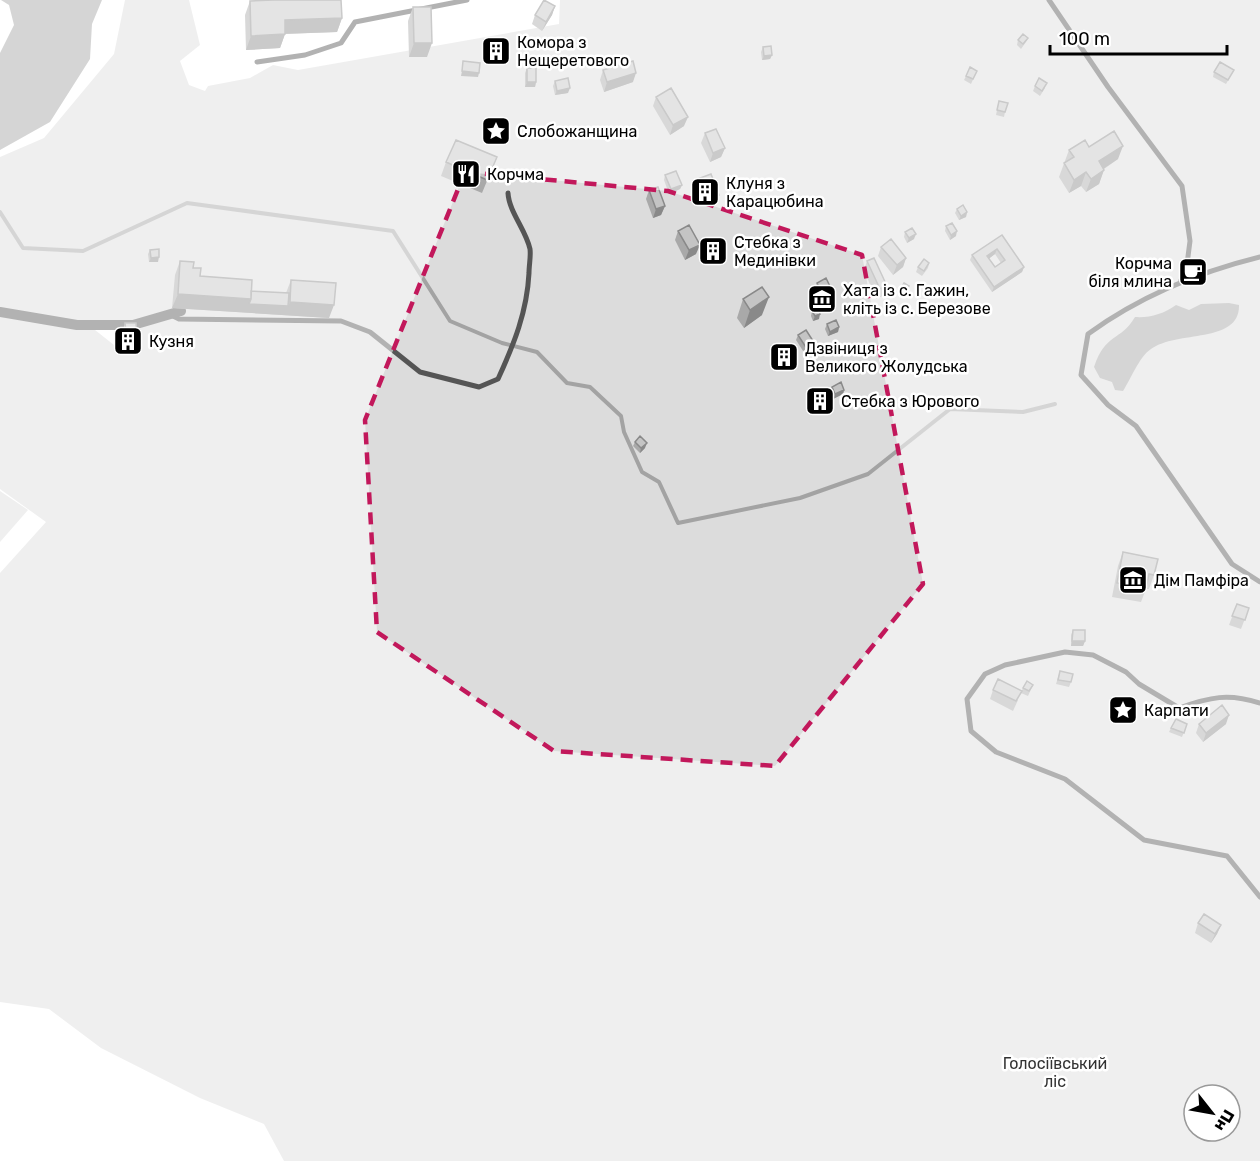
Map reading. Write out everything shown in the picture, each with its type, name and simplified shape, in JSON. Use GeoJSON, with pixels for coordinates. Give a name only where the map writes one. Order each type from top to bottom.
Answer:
{"type":"FeatureCollection","features":[{"type":"Feature","properties":{"kind":"street"},"geometry":{"type":"LineString","coordinates":[[0,312],[77,325],[133,325],[181,310]]}},
{"type":"Feature","properties":{"kind":"lane"},"geometry":{"type":"LineString","coordinates":[[257,62],[305,55],[341,44],[355,22],[467,0]]}},
{"type":"Feature","properties":{"kind":"lane"},"geometry":{"type":"LineString","coordinates":[[1049,0],[1108,87],[1182,186],[1190,241],[1186,272],[1181,281]]}},
{"type":"Feature","properties":{"kind":"lane"},"geometry":{"type":"LineString","coordinates":[[168,313],[179,319],[341,321],[370,332],[420,372],[479,387],[498,379],[521,326],[528,290],[530,250],[518,218],[508,201],[508,193]]}},
{"type":"Feature","properties":{"kind":"lane"},"geometry":{"type":"LineString","coordinates":[[1260,257],[1181,281],[1108,320],[1089,334],[1081,375],[1108,405],[1136,426],[1232,564],[1260,582]]}},
{"type":"Feature","properties":{"kind":"lane"},"geometry":{"type":"LineString","coordinates":[[1260,703],[1233,696],[1211,697],[1179,708],[1139,684],[1126,672],[1093,655],[1065,652],[1005,665],[985,674],[967,699],[971,731],[996,752],[1065,779],[1143,840],[1227,856],[1260,897]]}},
{"type":"Feature","properties":{"kind":"highlighted area"},"geometry":{"type":"Polygon","coordinates":[[[465,172],[668,191],[862,255],[923,584],[775,766],[554,751],[377,632],[365,420],[465,172]]]}},
{"type":"Feature","properties":{"kind":"green space","name":"Голосіївський ліс"},"geometry":{"type":"Polygon","coordinates":[[[125,0],[189,0],[200,45],[180,61],[189,85],[205,91],[208,86],[250,78],[273,65],[298,70],[559,24],[560,0],[1260,0],[1260,1161],[284,1161],[264,1124],[200,1098],[101,1048],[49,1009],[0,1002],[0,573],[46,522],[0,489],[0,157],[44,138],[114,54],[125,0]],[[122,324],[90,326],[114,345],[122,324]]]}},
{"type":"Feature","properties":{"kind":"green space"},"geometry":{"type":"Polygon","coordinates":[[[0,491],[28,510],[0,542],[0,491]]]}},
{"type":"Feature","properties":{"kind":"shaded area"},"geometry":{"type":"Polygon","coordinates":[[[1,0],[102,0],[92,24],[90,59],[50,122],[0,150],[0,53],[14,25],[9,5],[1,0]]]}},
{"type":"Feature","properties":{"kind":"shaded area"},"geometry":{"type":"Polygon","coordinates":[[[1201,304],[1239,305],[1237,317],[1229,326],[1205,335],[1162,343],[1151,349],[1139,363],[1123,391],[1115,390],[1112,382],[1100,378],[1094,367],[1103,348],[1135,317],[1156,315],[1176,305],[1189,310],[1201,304]]]}},
{"type":"Feature","properties":{"kind":"building"},"geometry":{"type":"Polygon","coordinates":[[[341,0],[342,18],[285,20],[285,34],[251,36],[250,1],[341,0]]]}},
{"type":"Feature","properties":{"kind":"building"},"geometry":{"type":"Polygon","coordinates":[[[544,0],[555,6],[546,22],[535,15],[544,0]]]}},
{"type":"Feature","properties":{"kind":"building"},"geometry":{"type":"Polygon","coordinates":[[[413,7],[431,7],[432,43],[414,43],[413,7]]]}},
{"type":"Feature","properties":{"kind":"building"},"geometry":{"type":"Polygon","coordinates":[[[1023,34],[1028,38],[1023,44],[1018,40],[1023,34]]]}},
{"type":"Feature","properties":{"kind":"building"},"geometry":{"type":"Polygon","coordinates":[[[503,42],[503,49],[491,50],[491,43],[503,42]]]}},
{"type":"Feature","properties":{"kind":"building"},"geometry":{"type":"Polygon","coordinates":[[[771,46],[772,55],[764,56],[763,47],[771,46]]]}},
{"type":"Feature","properties":{"kind":"building"},"geometry":{"type":"Polygon","coordinates":[[[463,61],[480,63],[479,73],[462,71],[463,61]]]}},
{"type":"Feature","properties":{"kind":"building"},"geometry":{"type":"Polygon","coordinates":[[[633,61],[636,73],[607,82],[603,70],[633,61]]]}},
{"type":"Feature","properties":{"kind":"building"},"geometry":{"type":"Polygon","coordinates":[[[1220,62],[1234,70],[1228,80],[1214,72],[1220,62]]]}},
{"type":"Feature","properties":{"kind":"building"},"geometry":{"type":"Polygon","coordinates":[[[970,67],[977,71],[973,79],[966,76],[970,67]]]}},
{"type":"Feature","properties":{"kind":"building"},"geometry":{"type":"Polygon","coordinates":[[[527,68],[536,68],[536,82],[527,82],[527,68]]]}},
{"type":"Feature","properties":{"kind":"building"},"geometry":{"type":"Polygon","coordinates":[[[568,78],[570,88],[557,91],[555,81],[568,78]]]}},
{"type":"Feature","properties":{"kind":"building"},"geometry":{"type":"Polygon","coordinates":[[[1039,78],[1047,83],[1042,91],[1035,86],[1039,78]]]}},
{"type":"Feature","properties":{"kind":"building"},"geometry":{"type":"Polygon","coordinates":[[[671,88],[688,117],[673,125],[656,97],[671,88]]]}},
{"type":"Feature","properties":{"kind":"building"},"geometry":{"type":"Polygon","coordinates":[[[999,101],[1008,103],[1005,112],[997,110],[999,101]]]}},
{"type":"Feature","properties":{"kind":"building"},"geometry":{"type":"Polygon","coordinates":[[[716,129],[725,148],[713,153],[705,133],[716,129]]]}},
{"type":"Feature","properties":{"kind":"building"},"geometry":{"type":"Polygon","coordinates":[[[1114,131],[1123,146],[1099,161],[1104,170],[1091,179],[1086,172],[1074,180],[1064,163],[1074,157],[1069,150],[1085,140],[1089,147],[1114,131]]]}},
{"type":"Feature","properties":{"kind":"building"},"geometry":{"type":"Polygon","coordinates":[[[456,140],[497,157],[487,180],[446,162],[456,140]]]}},
{"type":"Feature","properties":{"kind":"building"},"geometry":{"type":"Polygon","coordinates":[[[676,171],[682,185],[671,189],[665,175],[676,171]]]}},
{"type":"Feature","properties":{"kind":"building","name":"Клуня з Карацюбина"},"geometry":{"type":"Polygon","coordinates":[[[711,174],[719,195],[703,201],[695,180],[711,174]]]}},
{"type":"Feature","properties":{"kind":"building"},"geometry":{"type":"Polygon","coordinates":[[[658,187],[665,206],[656,209],[649,190],[658,187]]]}},
{"type":"Feature","properties":{"kind":"building"},"geometry":{"type":"Polygon","coordinates":[[[963,205],[967,212],[961,216],[957,209],[963,205]]]}},
{"type":"Feature","properties":{"kind":"building"},"geometry":{"type":"Polygon","coordinates":[[[952,223],[957,231],[951,235],[946,226],[952,223]]]}},
{"type":"Feature","properties":{"kind":"building"},"geometry":{"type":"Polygon","coordinates":[[[689,225],[700,245],[689,250],[678,231],[689,225]]]}},
{"type":"Feature","properties":{"kind":"building"},"geometry":{"type":"Polygon","coordinates":[[[912,228],[916,234],[909,238],[905,232],[912,228]]]}},
{"type":"Feature","properties":{"kind":"building"},"geometry":{"type":"Polygon","coordinates":[[[1002,235],[1024,267],[994,287],[972,255],[1002,235]],[[997,249],[987,256],[995,267],[1005,260],[997,249]]]}},
{"type":"Feature","properties":{"kind":"building"},"geometry":{"type":"Polygon","coordinates":[[[891,239],[906,258],[897,265],[881,247],[891,239]]]}},
{"type":"Feature","properties":{"kind":"building"},"geometry":{"type":"Polygon","coordinates":[[[715,242],[719,246],[714,251],[710,247],[715,242]]]}},
{"type":"Feature","properties":{"kind":"building"},"geometry":{"type":"Polygon","coordinates":[[[159,249],[159,257],[151,258],[150,250],[159,249]]]}},
{"type":"Feature","properties":{"kind":"building"},"geometry":{"type":"Polygon","coordinates":[[[874,258],[887,286],[880,289],[867,261],[874,258]]]}},
{"type":"Feature","properties":{"kind":"building"},"geometry":{"type":"Polygon","coordinates":[[[924,259],[929,263],[924,271],[918,267],[924,259]]]}},
{"type":"Feature","properties":{"kind":"building"},"geometry":{"type":"Polygon","coordinates":[[[180,261],[194,262],[193,268],[201,268],[200,276],[252,280],[251,299],[178,294],[180,261]]]}},
{"type":"Feature","properties":{"kind":"building"},"geometry":{"type":"Polygon","coordinates":[[[826,278],[835,297],[826,301],[817,283],[826,278]]]}},
{"type":"Feature","properties":{"kind":"building"},"geometry":{"type":"Polygon","coordinates":[[[291,280],[336,283],[334,305],[290,302],[291,280]]]}},
{"type":"Feature","properties":{"kind":"building"},"geometry":{"type":"Polygon","coordinates":[[[904,283],[909,286],[906,291],[901,288],[904,283]]]}},
{"type":"Feature","properties":{"kind":"building"},"geometry":{"type":"Polygon","coordinates":[[[762,287],[769,297],[750,310],[743,299],[762,287]]]}},
{"type":"Feature","properties":{"kind":"building"},"geometry":{"type":"Polygon","coordinates":[[[251,291],[289,293],[288,306],[249,304],[251,291]]]}},
{"type":"Feature","properties":{"kind":"building"},"geometry":{"type":"Polygon","coordinates":[[[818,309],[820,314],[815,316],[812,311],[818,309]]]}},
{"type":"Feature","properties":{"kind":"building"},"geometry":{"type":"Polygon","coordinates":[[[836,320],[839,327],[830,332],[827,324],[836,320]]]}},
{"type":"Feature","properties":{"kind":"building"},"geometry":{"type":"Polygon","coordinates":[[[125,323],[136,323],[137,339],[127,339],[125,323]]]}},
{"type":"Feature","properties":{"kind":"building"},"geometry":{"type":"Polygon","coordinates":[[[806,330],[815,344],[807,349],[798,335],[806,330]]]}},
{"type":"Feature","properties":{"kind":"building"},"geometry":{"type":"Polygon","coordinates":[[[786,346],[792,353],[785,358],[779,351],[786,346]]]}},
{"type":"Feature","properties":{"kind":"building"},"geometry":{"type":"Polygon","coordinates":[[[841,382],[844,390],[835,394],[832,387],[841,382]]]}},
{"type":"Feature","properties":{"kind":"building"},"geometry":{"type":"Polygon","coordinates":[[[825,391],[828,398],[819,402],[815,395],[825,391]]]}},
{"type":"Feature","properties":{"kind":"building"},"geometry":{"type":"Polygon","coordinates":[[[640,436],[647,443],[641,448],[635,442],[640,436]]]}},
{"type":"Feature","properties":{"kind":"building"},"geometry":{"type":"Polygon","coordinates":[[[1123,552],[1158,559],[1154,575],[1149,574],[1146,588],[1117,583],[1123,552]]]}},
{"type":"Feature","properties":{"kind":"building"},"geometry":{"type":"Polygon","coordinates":[[[1237,604],[1249,608],[1245,620],[1232,616],[1237,604]]]}},
{"type":"Feature","properties":{"kind":"building"},"geometry":{"type":"Polygon","coordinates":[[[1073,630],[1085,630],[1085,641],[1072,641],[1073,630]]]}},
{"type":"Feature","properties":{"kind":"building"},"geometry":{"type":"Polygon","coordinates":[[[1060,671],[1073,674],[1071,682],[1058,680],[1060,671]]]}},
{"type":"Feature","properties":{"kind":"building"},"geometry":{"type":"Polygon","coordinates":[[[998,679],[1022,691],[1016,701],[993,690],[998,679]]]}},
{"type":"Feature","properties":{"kind":"building"},"geometry":{"type":"Polygon","coordinates":[[[1027,681],[1033,685],[1029,691],[1023,688],[1027,681]]]}},
{"type":"Feature","properties":{"kind":"building"},"geometry":{"type":"Polygon","coordinates":[[[1222,705],[1229,715],[1206,733],[1199,724],[1222,705]]]}},
{"type":"Feature","properties":{"kind":"building"},"geometry":{"type":"Polygon","coordinates":[[[1176,719],[1187,724],[1184,733],[1171,728],[1176,719]]]}},
{"type":"Feature","properties":{"kind":"building"},"geometry":{"type":"Polygon","coordinates":[[[1204,914],[1221,925],[1215,934],[1198,923],[1204,914]]]}},
{"type":"Feature","properties":{"kind":"waterway"},"geometry":{"type":"LineString","coordinates":[[0,212],[23,248],[83,251],[187,203],[393,231],[450,321],[502,343],[537,352],[567,383],[590,387],[621,416],[624,432],[642,472],[659,482],[678,523],[800,498],[868,474],[950,409],[1023,412],[1055,404]]}},
{"type":"Feature","properties":{"kind":"place","name":"Комора з Нещеретового"},"geometry":{"type":"Point","coordinates":[496,51]}},
{"type":"Feature","properties":{"kind":"place","name":"Слобожанщина"},"geometry":{"type":"Point","coordinates":[496,131]}},
{"type":"Feature","properties":{"kind":"place","name":"Корчма"},"geometry":{"type":"Point","coordinates":[466,174]}},
{"type":"Feature","properties":{"kind":"place","name":"Клуня з Карацюбина"},"geometry":{"type":"Point","coordinates":[705,192]}},
{"type":"Feature","properties":{"kind":"place","name":"Стебка з Мединівки"},"geometry":{"type":"Point","coordinates":[713,251]}},
{"type":"Feature","properties":{"kind":"place","name":"Корчма біля млина"},"geometry":{"type":"Point","coordinates":[1193,272]}},
{"type":"Feature","properties":{"kind":"place","name":"Хата із с. Гажин, кліть із с. Березове"},"geometry":{"type":"Point","coordinates":[822,299]}},
{"type":"Feature","properties":{"kind":"place","name":"Кузня"},"geometry":{"type":"Point","coordinates":[128,341]}},
{"type":"Feature","properties":{"kind":"place","name":"Дзвіниця з Великого Жолудська"},"geometry":{"type":"Point","coordinates":[784,357]}},
{"type":"Feature","properties":{"kind":"place","name":"Стебка з Юрового"},"geometry":{"type":"Point","coordinates":[820,401]}},
{"type":"Feature","properties":{"kind":"place","name":"Дім Памфіра"},"geometry":{"type":"Point","coordinates":[1133,580]}},
{"type":"Feature","properties":{"kind":"place","name":"Карпати"},"geometry":{"type":"Point","coordinates":[1123,710]}}]}
